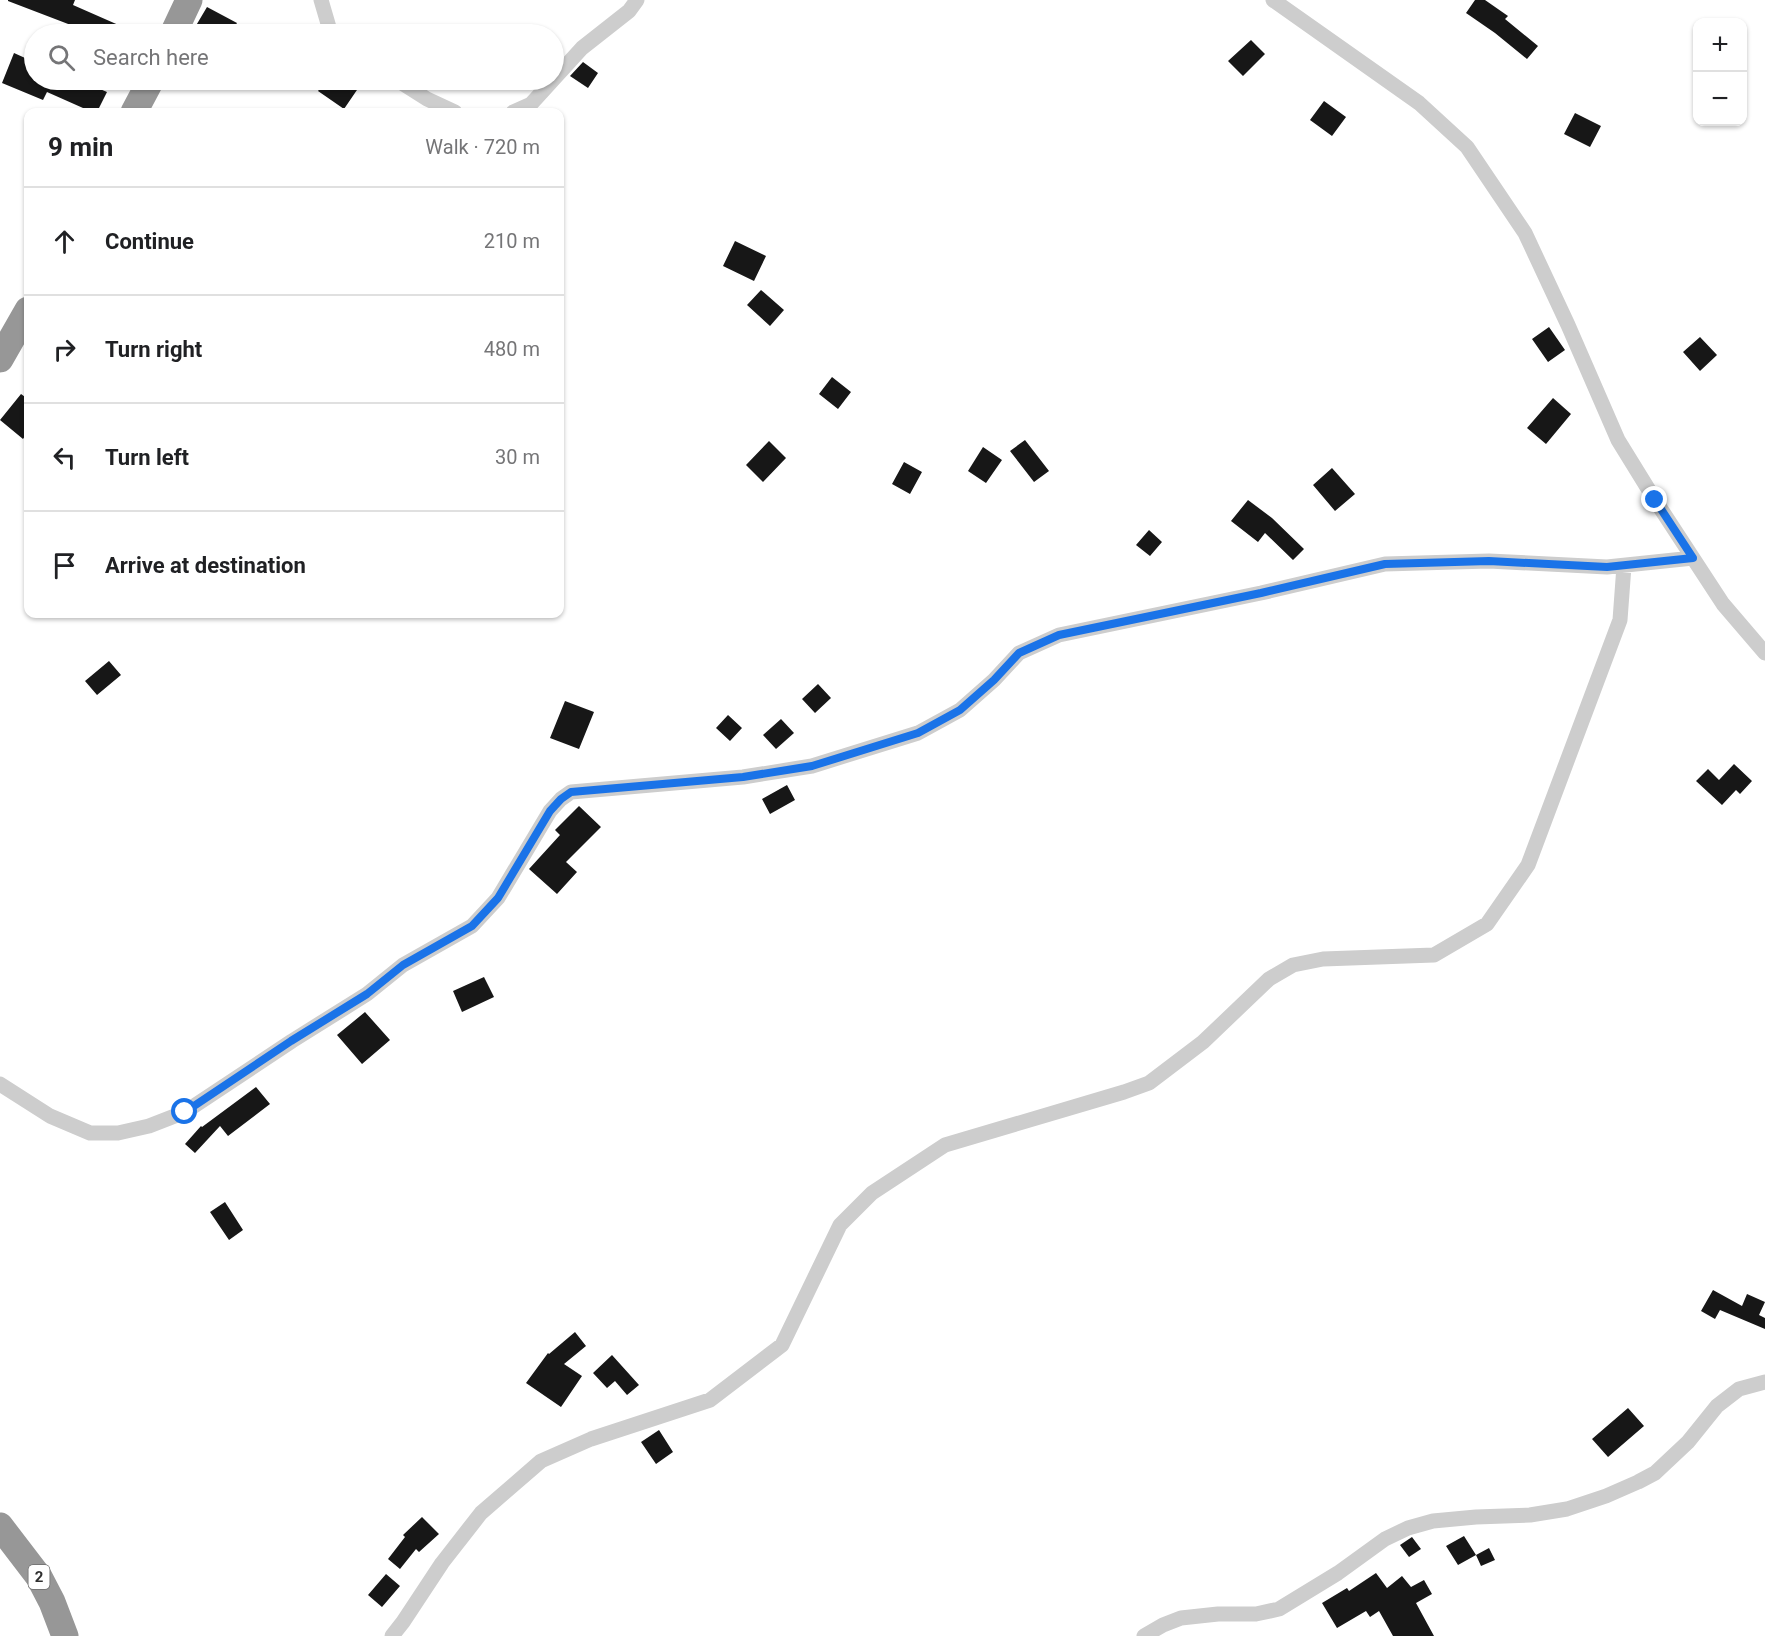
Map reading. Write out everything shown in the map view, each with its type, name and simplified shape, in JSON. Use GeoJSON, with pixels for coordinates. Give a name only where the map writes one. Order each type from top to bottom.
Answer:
{"type":"FeatureCollection","features":[{"type":"Feature","properties":{"kind":"highway"},"geometry":{"type":"LineString","coordinates":[[178,24],[189,0]]}},
{"type":"Feature","properties":{"kind":"highway"},"geometry":{"type":"LineString","coordinates":[[136,108],[145,90]]}},
{"type":"Feature","properties":{"kind":"highway"},"geometry":{"type":"LineString","coordinates":[[1,357],[24,317]]}},
{"type":"Feature","properties":{"kind":"highway","name":"2"},"geometry":{"type":"LineString","coordinates":[[0,1526],[39,1577],[52,1602],[65,1636]]}},
{"type":"Feature","properties":{"kind":"street"},"geometry":{"type":"LineString","coordinates":[[321,0],[328,24]]}},
{"type":"Feature","properties":{"kind":"street"},"geometry":{"type":"LineString","coordinates":[[564,68],[582,48],[629,11],[637,0]]}},
{"type":"Feature","properties":{"kind":"street"},"geometry":{"type":"LineString","coordinates":[[1273,0],[1419,104],[1467,147],[1525,233],[1618,440],[1723,604],[1765,653]]}},
{"type":"Feature","properties":{"kind":"street"},"geometry":{"type":"LineString","coordinates":[[413,90],[446,108]]}},
{"type":"Feature","properties":{"kind":"street"},"geometry":{"type":"LineString","coordinates":[[522,108],[531,104],[544,90]]}},
{"type":"Feature","properties":{"kind":"street"},"geometry":{"type":"LineString","coordinates":[[0,1084],[50,1116],[90,1133],[118,1133],[149,1126],[185,1112],[291,1041],[367,994],[403,965],[472,926],[498,898],[550,811],[571,792],[743,777],[812,766],[918,733],[960,710],[994,680],[1019,653],[1059,635],[1261,593],[1385,564],[1489,561],[1607,567],[1693,558]]}},
{"type":"Feature","properties":{"kind":"street"},"geometry":{"type":"LineString","coordinates":[[392,1636],[442,1563],[481,1513],[541,1461],[591,1439],[710,1400],[782,1345],[840,1225],[872,1193],[945,1145],[1149,1083],[1203,1042],[1269,979],[1293,965],[1323,959],[1434,955],[1487,924],[1528,865],[1620,620],[1624,566]]}},
{"type":"Feature","properties":{"kind":"street"},"geometry":{"type":"LineString","coordinates":[[1144,1636],[1181,1618],[1218,1614],[1256,1614],[1279,1609],[1407,1527],[1433,1521],[1530,1515],[1567,1509],[1606,1496],[1655,1473],[1688,1442],[1717,1406],[1739,1389],[1765,1382]]}},
{"type":"Feature","properties":{"kind":"building"},"geometry":{"type":"Polygon","coordinates":[[[75,0],[73,5],[116,24],[68,24],[8,1],[75,0]]]}},
{"type":"Feature","properties":{"kind":"building"},"geometry":{"type":"Polygon","coordinates":[[[1475,0],[1485,0],[1508,16],[1505,19],[1538,46],[1527,59],[1466,13],[1475,0]]]}},
{"type":"Feature","properties":{"kind":"building"},"geometry":{"type":"Polygon","coordinates":[[[207,7],[237,23],[236,24],[197,24],[207,7]]]}},
{"type":"Feature","properties":{"kind":"building"},"geometry":{"type":"Polygon","coordinates":[[[1251,40],[1265,54],[1243,76],[1228,61],[1251,40]]]}},
{"type":"Feature","properties":{"kind":"building"},"geometry":{"type":"Polygon","coordinates":[[[14,53],[24,58],[24,90],[102,90],[107,92],[99,108],[83,108],[47,92],[43,100],[2,83],[14,53]]]}},
{"type":"Feature","properties":{"kind":"building"},"geometry":{"type":"Polygon","coordinates":[[[583,62],[598,73],[588,88],[570,76],[583,62]]]}},
{"type":"Feature","properties":{"kind":"building"},"geometry":{"type":"Polygon","coordinates":[[[319,90],[357,90],[345,108],[319,90]]]}},
{"type":"Feature","properties":{"kind":"building"},"geometry":{"type":"Polygon","coordinates":[[[1324,101],[1346,117],[1332,136],[1310,120],[1324,101]]]}},
{"type":"Feature","properties":{"kind":"building"},"geometry":{"type":"Polygon","coordinates":[[[1575,113],[1601,126],[1590,147],[1564,134],[1575,113]]]}},
{"type":"Feature","properties":{"kind":"building"},"geometry":{"type":"Polygon","coordinates":[[[735,241],[766,256],[754,281],[723,266],[735,241]]]}},
{"type":"Feature","properties":{"kind":"building"},"geometry":{"type":"Polygon","coordinates":[[[761,290],[784,310],[770,326],[747,305],[761,290]]]}},
{"type":"Feature","properties":{"kind":"building"},"geometry":{"type":"Polygon","coordinates":[[[1549,327],[1565,350],[1548,362],[1532,339],[1549,327]]]}},
{"type":"Feature","properties":{"kind":"building"},"geometry":{"type":"Polygon","coordinates":[[[1700,337],[1717,355],[1700,371],[1683,352],[1700,337]]]}},
{"type":"Feature","properties":{"kind":"building"},"geometry":{"type":"Polygon","coordinates":[[[832,377],[851,392],[838,409],[819,394],[832,377]]]}},
{"type":"Feature","properties":{"kind":"building"},"geometry":{"type":"Polygon","coordinates":[[[21,394],[24,396],[23,439],[0,420],[21,394]]]}},
{"type":"Feature","properties":{"kind":"building"},"geometry":{"type":"Polygon","coordinates":[[[1553,398],[1571,414],[1546,444],[1527,428],[1553,398]]]}},
{"type":"Feature","properties":{"kind":"building"},"geometry":{"type":"Polygon","coordinates":[[[1025,440],[1049,471],[1034,482],[1010,451],[1025,440]]]}},
{"type":"Feature","properties":{"kind":"building"},"geometry":{"type":"Polygon","coordinates":[[[769,441],[786,458],[763,482],[746,465],[769,441]]]}},
{"type":"Feature","properties":{"kind":"building"},"geometry":{"type":"Polygon","coordinates":[[[983,447],[1002,460],[986,483],[968,471],[983,447]]]}},
{"type":"Feature","properties":{"kind":"building"},"geometry":{"type":"Polygon","coordinates":[[[904,462],[922,472],[910,494],[892,484],[904,462]]]}},
{"type":"Feature","properties":{"kind":"building"},"geometry":{"type":"Polygon","coordinates":[[[1332,468],[1355,494],[1335,511],[1313,485],[1332,468]]]}},
{"type":"Feature","properties":{"kind":"building"},"geometry":{"type":"Polygon","coordinates":[[[1248,500],[1272,518],[1304,549],[1293,560],[1265,533],[1258,542],[1231,521],[1248,500]]]}},
{"type":"Feature","properties":{"kind":"building"},"geometry":{"type":"Polygon","coordinates":[[[1149,530],[1162,542],[1150,556],[1136,545],[1149,530]]]}},
{"type":"Feature","properties":{"kind":"building"},"geometry":{"type":"Polygon","coordinates":[[[109,661],[121,675],[97,695],[85,681],[109,661]]]}},
{"type":"Feature","properties":{"kind":"building"},"geometry":{"type":"Polygon","coordinates":[[[818,684],[831,698],[815,713],[802,699],[818,684]]]}},
{"type":"Feature","properties":{"kind":"building"},"geometry":{"type":"Polygon","coordinates":[[[565,701],[594,712],[579,749],[550,738],[565,701]]]}},
{"type":"Feature","properties":{"kind":"building"},"geometry":{"type":"Polygon","coordinates":[[[728,715],[742,728],[730,741],[716,728],[728,715]]]}},
{"type":"Feature","properties":{"kind":"building"},"geometry":{"type":"Polygon","coordinates":[[[781,719],[794,733],[776,749],[763,735],[781,719]]]}},
{"type":"Feature","properties":{"kind":"building"},"geometry":{"type":"Polygon","coordinates":[[[1734,764],[1752,781],[1740,794],[1736,790],[1722,805],[1696,781],[1708,769],[1719,780],[1734,764]]]}},
{"type":"Feature","properties":{"kind":"building"},"geometry":{"type":"Polygon","coordinates":[[[787,785],[795,800],[770,814],[762,799],[787,785]]]}},
{"type":"Feature","properties":{"kind":"building"},"geometry":{"type":"Polygon","coordinates":[[[579,806],[601,827],[566,862],[577,872],[557,894],[529,869],[560,835],[555,830],[579,806]]]}},
{"type":"Feature","properties":{"kind":"building"},"geometry":{"type":"Polygon","coordinates":[[[484,977],[494,997],[462,1012],[453,991],[484,977]]]}},
{"type":"Feature","properties":{"kind":"building"},"geometry":{"type":"Polygon","coordinates":[[[365,1012],[390,1040],[362,1064],[337,1035],[365,1012]]]}},
{"type":"Feature","properties":{"kind":"building"},"geometry":{"type":"Polygon","coordinates":[[[256,1087],[270,1104],[228,1136],[220,1126],[195,1153],[185,1144],[201,1126],[256,1087]]]}},
{"type":"Feature","properties":{"kind":"building"},"geometry":{"type":"Polygon","coordinates":[[[225,1202],[243,1230],[229,1240],[210,1212],[225,1202]]]}},
{"type":"Feature","properties":{"kind":"building"},"geometry":{"type":"Polygon","coordinates":[[[1713,1290],[1742,1306],[1747,1294],[1765,1302],[1759,1315],[1765,1318],[1765,1329],[1720,1310],[1715,1319],[1701,1311],[1713,1290]]]}},
{"type":"Feature","properties":{"kind":"building"},"geometry":{"type":"Polygon","coordinates":[[[575,1332],[586,1346],[564,1364],[582,1376],[561,1407],[526,1383],[548,1353],[575,1332]]]}},
{"type":"Feature","properties":{"kind":"building"},"geometry":{"type":"Polygon","coordinates":[[[612,1355],[639,1385],[627,1395],[615,1381],[607,1388],[593,1373],[612,1355]]]}},
{"type":"Feature","properties":{"kind":"building"},"geometry":{"type":"Polygon","coordinates":[[[1628,1408],[1644,1426],[1608,1457],[1592,1439],[1628,1408]]]}},
{"type":"Feature","properties":{"kind":"building"},"geometry":{"type":"Polygon","coordinates":[[[659,1430],[673,1452],[656,1464],[641,1442],[659,1430]]]}},
{"type":"Feature","properties":{"kind":"building"},"geometry":{"type":"Polygon","coordinates":[[[422,1517],[439,1534],[419,1552],[416,1549],[400,1569],[388,1559],[405,1537],[403,1535],[422,1517]]]}},
{"type":"Feature","properties":{"kind":"building"},"geometry":{"type":"Polygon","coordinates":[[[1464,1536],[1476,1555],[1458,1565],[1446,1546],[1464,1536]]]}},
{"type":"Feature","properties":{"kind":"building"},"geometry":{"type":"Polygon","coordinates":[[[1412,1537],[1421,1549],[1409,1557],[1400,1545],[1412,1537]]]}},
{"type":"Feature","properties":{"kind":"building"},"geometry":{"type":"Polygon","coordinates":[[[1489,1548],[1495,1560],[1481,1566],[1476,1555],[1489,1548]]]}},
{"type":"Feature","properties":{"kind":"building"},"geometry":{"type":"Polygon","coordinates":[[[1376,1573],[1387,1588],[1402,1576],[1411,1587],[1424,1580],[1432,1594],[1416,1603],[1434,1636],[1393,1636],[1379,1611],[1370,1617],[1366,1611],[1337,1628],[1322,1603],[1347,1588],[1349,1591],[1376,1573]]]}},
{"type":"Feature","properties":{"kind":"building"},"geometry":{"type":"Polygon","coordinates":[[[386,1574],[400,1586],[382,1607],[368,1595],[386,1574]]]}},
{"type":"Feature","properties":{"kind":"route"},"geometry":{"type":"LineString","coordinates":[[185,1112],[291,1041],[367,994],[403,965],[472,926],[498,898],[550,811],[571,792],[743,777],[812,766],[918,733],[960,710],[994,680],[1019,653],[1059,635],[1261,593],[1385,564],[1489,561],[1607,567],[1693,558],[1655,500]]}}]}
